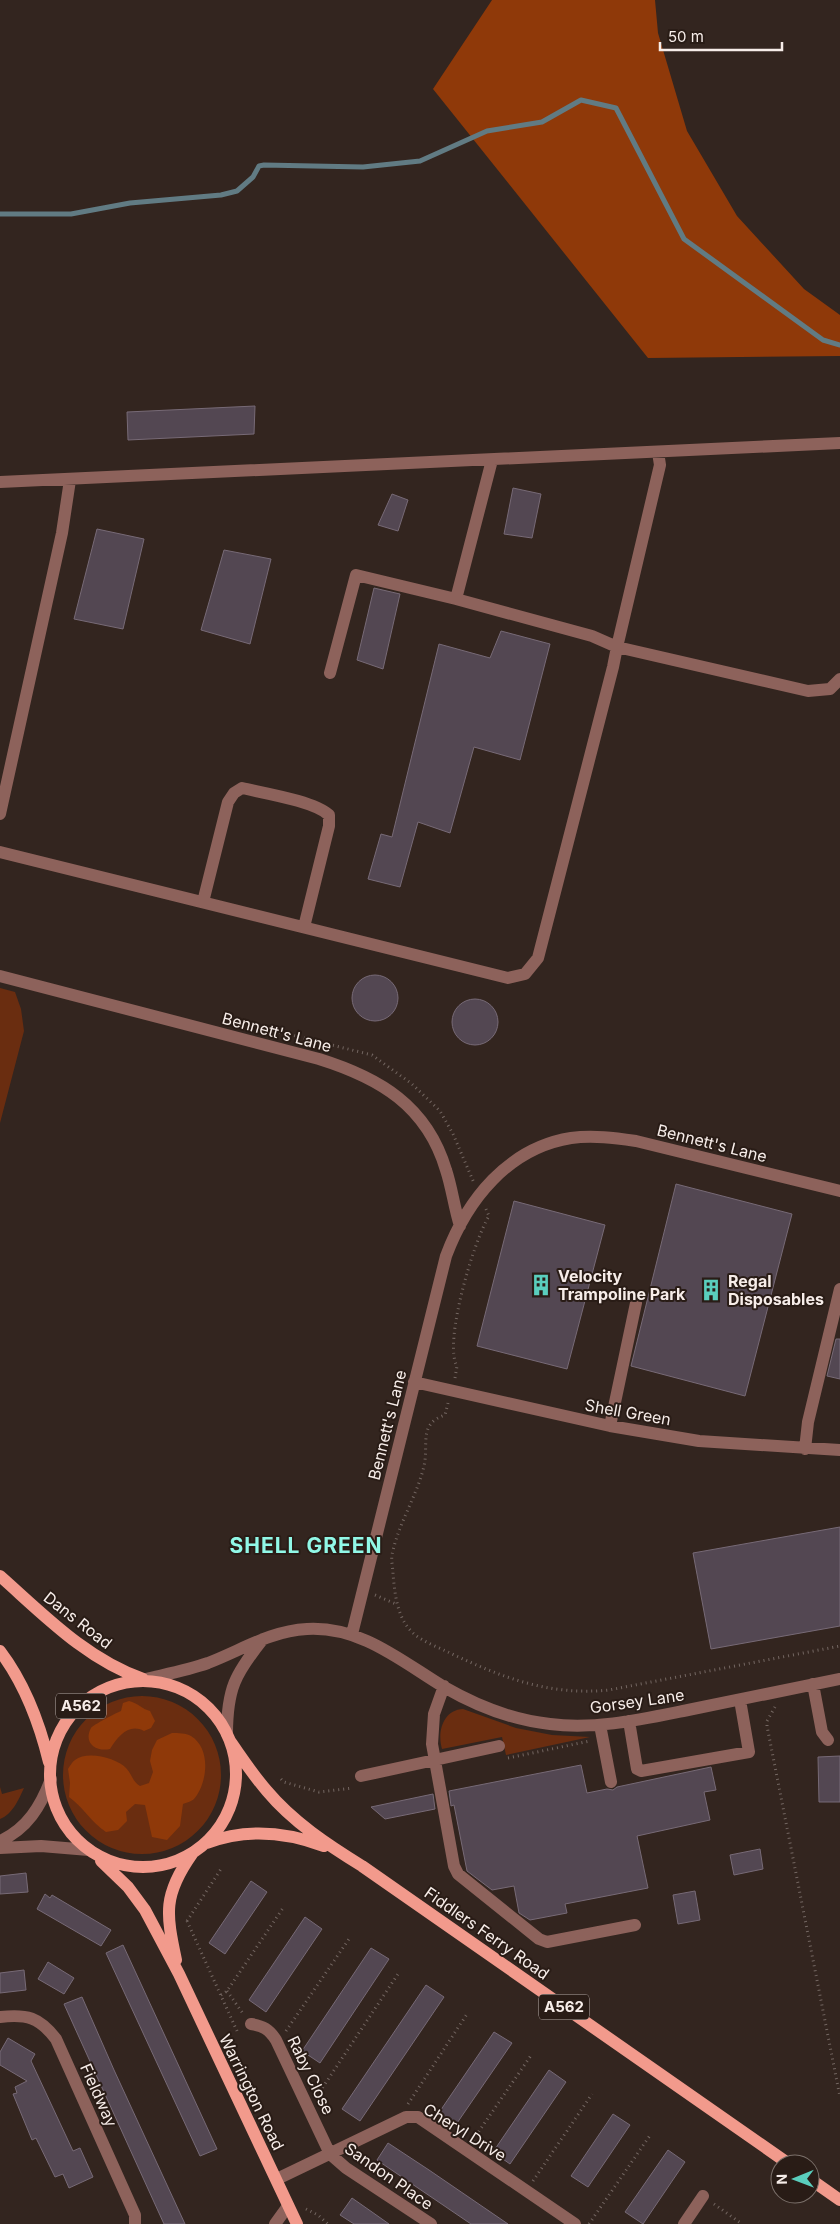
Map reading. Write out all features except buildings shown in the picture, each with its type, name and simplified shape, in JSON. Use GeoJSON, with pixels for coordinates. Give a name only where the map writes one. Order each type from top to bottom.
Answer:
{"type":"FeatureCollection","features":[{"type":"Feature","properties":{"kind":"main road","name":"Dans Road"},"geometry":{"type":"LineString","coordinates":[[0,1576],[55,1625],[97,1658],[145,1679]]}},
{"type":"Feature","properties":{"kind":"main road","name":"A562"},"geometry":{"type":"LineString","coordinates":[[0,1651],[23,1688],[33,1709],[50,1766],[57,1810],[71,1833],[91,1851],[117,1864],[142,1868],[166,1864],[199,1848],[222,1823],[232,1799],[235,1773],[229,1738],[210,1710],[200,1700],[177,1687],[145,1679],[109,1689],[91,1699],[74,1712],[58,1736],[50,1766]]}},
{"type":"Feature","properties":{"kind":"main road","name":"Fiddlers Ferry Road"},"geometry":{"type":"LineString","coordinates":[[229,1738],[267,1791],[293,1817],[338,1851],[775,2154]]}},
{"type":"Feature","properties":{"kind":"main road","name":"Fiddlers Ferry Road"},"geometry":{"type":"LineString","coordinates":[[199,1848],[232,1834],[270,1834],[306,1840],[338,1851]]}},
{"type":"Feature","properties":{"kind":"main road","name":"Warrington Road"},"geometry":{"type":"LineString","coordinates":[[179,1974],[169,1928],[168,1904],[178,1875],[199,1848]]}},
{"type":"Feature","properties":{"kind":"main road","name":"Warrington Road"},"geometry":{"type":"LineString","coordinates":[[91,1851],[138,1899],[179,1974],[297,2224]]}},
{"type":"Feature","properties":{"kind":"main road"},"geometry":{"type":"LineString","coordinates":[[820,2186],[840,2200]]}},
{"type":"Feature","properties":{"kind":"street"},"geometry":{"type":"LineString","coordinates":[[0,482],[840,443]]}},
{"type":"Feature","properties":{"kind":"street"},"geometry":{"type":"LineString","coordinates":[[0,852],[508,978],[525,974],[538,958],[613,667],[660,465],[658,452]]}},
{"type":"Feature","properties":{"kind":"street"},"geometry":{"type":"LineString","coordinates":[[456,599],[492,460]]}},
{"type":"Feature","properties":{"kind":"street"},"geometry":{"type":"LineString","coordinates":[[0,814],[62,534],[70,480]]}},
{"type":"Feature","properties":{"kind":"street"},"geometry":{"type":"LineString","coordinates":[[330,673],[356,575],[456,599],[592,636],[617,646],[808,691],[830,689],[840,679]]}},
{"type":"Feature","properties":{"kind":"street"},"geometry":{"type":"LineString","coordinates":[[203,902],[228,802],[234,792],[242,788],[290,799],[323,810],[328,815],[329,826],[304,927]]}},
{"type":"Feature","properties":{"kind":"street","name":"Bennett's Lane"},"geometry":{"type":"LineString","coordinates":[[0,976],[320,1059],[361,1074],[412,1108],[425,1125],[434,1139],[446,1171],[460,1226]]}},
{"type":"Feature","properties":{"kind":"street","name":"Bennett's Lane"},"geometry":{"type":"LineString","coordinates":[[352,1634],[446,1256],[474,1202],[490,1182],[518,1158],[551,1143],[591,1137],[636,1141],[840,1191]]}},
{"type":"Feature","properties":{"kind":"street"},"geometry":{"type":"LineString","coordinates":[[805,1449],[808,1422],[840,1289]]}},
{"type":"Feature","properties":{"kind":"street"},"geometry":{"type":"LineString","coordinates":[[610,1426],[636,1303]]}},
{"type":"Feature","properties":{"kind":"street","name":"Shell Green"},"geometry":{"type":"LineString","coordinates":[[414,1382],[610,1426],[699,1440],[840,1450]]}},
{"type":"Feature","properties":{"kind":"street","name":"Gorsey Lane"},"geometry":{"type":"LineString","coordinates":[[145,1679],[208,1663],[245,1645],[277,1634],[306,1629],[320,1629],[352,1634],[388,1650],[444,1686],[488,1709],[507,1716],[551,1724],[600,1725],[629,1721],[740,1700],[840,1678]]}},
{"type":"Feature","properties":{"kind":"street"},"geometry":{"type":"LineString","coordinates":[[229,1738],[229,1698],[233,1684],[239,1671],[263,1639]]}},
{"type":"Feature","properties":{"kind":"street"},"geometry":{"type":"LineString","coordinates":[[813,1684],[822,1732],[828,1740]]}},
{"type":"Feature","properties":{"kind":"street"},"geometry":{"type":"LineString","coordinates":[[444,1686],[431,1729],[454,1866],[458,1874],[539,1939],[547,1942],[635,1925]]}},
{"type":"Feature","properties":{"kind":"street"},"geometry":{"type":"LineString","coordinates":[[629,1721],[637,1769],[641,1771],[749,1752],[740,1700]]}},
{"type":"Feature","properties":{"kind":"street"},"geometry":{"type":"LineString","coordinates":[[600,1725],[611,1782]]}},
{"type":"Feature","properties":{"kind":"street"},"geometry":{"type":"LineString","coordinates":[[361,1776],[499,1746]]}},
{"type":"Feature","properties":{"kind":"street"},"geometry":{"type":"LineString","coordinates":[[0,1842],[21,1828],[29,1820],[45,1794],[51,1779]]}},
{"type":"Feature","properties":{"kind":"street"},"geometry":{"type":"LineString","coordinates":[[0,1848],[41,1846],[91,1851]]}},
{"type":"Feature","properties":{"kind":"street","name":"Fieldway"},"geometry":{"type":"LineString","coordinates":[[0,2017],[26,2016],[37,2020],[47,2027],[56,2039],[135,2215],[135,2224]]}},
{"type":"Feature","properties":{"kind":"street","name":"Raby Close"},"geometry":{"type":"LineString","coordinates":[[250,2024],[263,2026],[271,2032],[276,2040],[330,2154]]}},
{"type":"Feature","properties":{"kind":"street","name":"Cheryl Drive"},"geometry":{"type":"LineString","coordinates":[[277,2179],[406,2117],[418,2117],[575,2224]]}},
{"type":"Feature","properties":{"kind":"street","name":"Sandon Place"},"geometry":{"type":"LineString","coordinates":[[330,2154],[346,2168],[430,2224]]}},
{"type":"Feature","properties":{"kind":"street"},"geometry":{"type":"LineString","coordinates":[[684,2224],[703,2196]]}},
{"type":"Feature","properties":{"kind":"street"},"geometry":{"type":"LineString","coordinates":[[275,2224],[288,2206]]}},
{"type":"Feature","properties":{"kind":"path"},"geometry":{"type":"LineString","coordinates":[[457,1366],[452,1353],[458,1315],[470,1259],[489,1216]]}},
{"type":"Feature","properties":{"kind":"path"},"geometry":{"type":"LineString","coordinates":[[445,1416],[435,1420],[427,1428],[424,1465],[392,1556],[396,1604],[404,1621],[419,1638],[515,1680],[566,1692],[609,1690],[840,1646]]}},
{"type":"Feature","properties":{"kind":"path"},"geometry":{"type":"LineString","coordinates":[[364,1589],[396,1604]]}},
{"type":"Feature","properties":{"kind":"path"},"geometry":{"type":"LineString","coordinates":[[774,1693],[777,1704],[767,1722],[767,1726],[840,2097]]}},
{"type":"Feature","properties":{"kind":"path"},"geometry":{"type":"LineString","coordinates":[[499,1746],[502,1759],[595,1740]]}},
{"type":"Feature","properties":{"kind":"path"},"geometry":{"type":"LineString","coordinates":[[281,1779],[284,1782],[319,1792],[356,1787],[361,1776]]}},
{"type":"Feature","properties":{"kind":"path"},"geometry":{"type":"LineString","coordinates":[[182,1923],[187,1921],[221,1869]]}},
{"type":"Feature","properties":{"kind":"path"},"geometry":{"type":"LineString","coordinates":[[221,1995],[227,1991],[283,1908]]}},
{"type":"Feature","properties":{"kind":"path"},"geometry":{"type":"LineString","coordinates":[[187,1921],[237,2031]]}},
{"type":"Feature","properties":{"kind":"path"},"geometry":{"type":"LineString","coordinates":[[276,2040],[289,2028],[349,1939]]}},
{"type":"Feature","properties":{"kind":"path"},"geometry":{"type":"LineString","coordinates":[[309,2109],[398,1974]]}},
{"type":"Feature","properties":{"kind":"path"},"geometry":{"type":"LineString","coordinates":[[227,1991],[250,2024]]}},
{"type":"Feature","properties":{"kind":"path"},"geometry":{"type":"LineString","coordinates":[[406,2117],[406,2107],[466,2014]]}},
{"type":"Feature","properties":{"kind":"path"},"geometry":{"type":"LineString","coordinates":[[466,2150],[532,2054]]}},
{"type":"Feature","properties":{"kind":"path"},"geometry":{"type":"LineString","coordinates":[[526,2191],[592,2094]]}},
{"type":"Feature","properties":{"kind":"path"},"geometry":{"type":"LineString","coordinates":[[590,2224],[651,2134]]}},
{"type":"Feature","properties":{"kind":"path"},"geometry":{"type":"LineString","coordinates":[[703,2196],[742,2224]]}},
{"type":"Feature","properties":{"kind":"path"},"geometry":{"type":"LineString","coordinates":[[305,2209],[318,2215],[328,2224]]}},
{"type":"Feature","properties":{"kind":"shaded area"},"geometry":{"type":"Polygon","coordinates":[[[492,0],[655,0],[658,33],[687,131],[737,216],[804,289],[840,315],[840,356],[648,358],[433,89],[492,0]]]}},
{"type":"Feature","properties":{"kind":"shaded area"},"geometry":{"type":"Polygon","coordinates":[[[0,988],[15,992],[21,1009],[24,1031],[0,1123],[0,988]]]}},
{"type":"Feature","properties":{"kind":"shaded area"},"geometry":{"type":"Polygon","coordinates":[[[150,1696],[165,1699],[179,1705],[198,1719],[208,1731],[218,1752],[221,1775],[218,1798],[208,1819],[198,1831],[186,1841],[165,1851],[150,1854],[134,1854],[119,1851],[98,1841],[76,1819],[64,1790],[63,1767],[66,1752],[76,1731],[98,1709],[127,1697],[150,1696]]]}},
{"type":"Feature","properties":{"kind":"shaded area"},"geometry":{"type":"Polygon","coordinates":[[[129,1701],[150,1711],[155,1721],[151,1728],[144,1731],[133,1729],[124,1732],[110,1749],[100,1749],[92,1745],[89,1738],[91,1728],[121,1711],[123,1703],[129,1701]]]}},
{"type":"Feature","properties":{"kind":"shaded area"},"geometry":{"type":"Polygon","coordinates":[[[463,1709],[516,1728],[552,1735],[590,1737],[506,1755],[502,1737],[442,1749],[440,1736],[443,1723],[451,1713],[463,1709]]]}},
{"type":"Feature","properties":{"kind":"shaded area"},"geometry":{"type":"Polygon","coordinates":[[[172,1733],[189,1735],[198,1742],[205,1758],[205,1767],[202,1785],[198,1793],[193,1800],[183,1804],[180,1826],[167,1840],[152,1837],[145,1805],[135,1804],[126,1812],[127,1821],[118,1830],[106,1832],[69,1797],[68,1769],[80,1757],[102,1756],[109,1758],[122,1764],[140,1786],[149,1783],[153,1772],[150,1761],[152,1750],[157,1740],[172,1733]]]}},
{"type":"Feature","properties":{"kind":"shaded area"},"geometry":{"type":"Polygon","coordinates":[[[0,1787],[2,1794],[24,1788],[12,1810],[0,1819],[0,1787]]]}},
{"type":"Feature","properties":{"kind":"waterway"},"geometry":{"type":"LineString","coordinates":[[0,214],[71,214],[130,203],[221,195],[237,191],[253,177],[259,166],[264,165],[363,167],[420,161],[487,131],[542,122],[581,100],[616,108],[684,239],[823,340],[840,345]]}},
{"type":"Feature","properties":{"kind":"place","name":"Velocity Trampoline Park"},"geometry":{"type":"Point","coordinates":[541,1285]}},
{"type":"Feature","properties":{"kind":"place","name":"Regal Disposables"},"geometry":{"type":"Point","coordinates":[711,1290]}},
{"type":"Feature","properties":{"kind":"district","name":"SHELL GREEN"},"geometry":{"type":"Point","coordinates":[306,1546]}}]}
